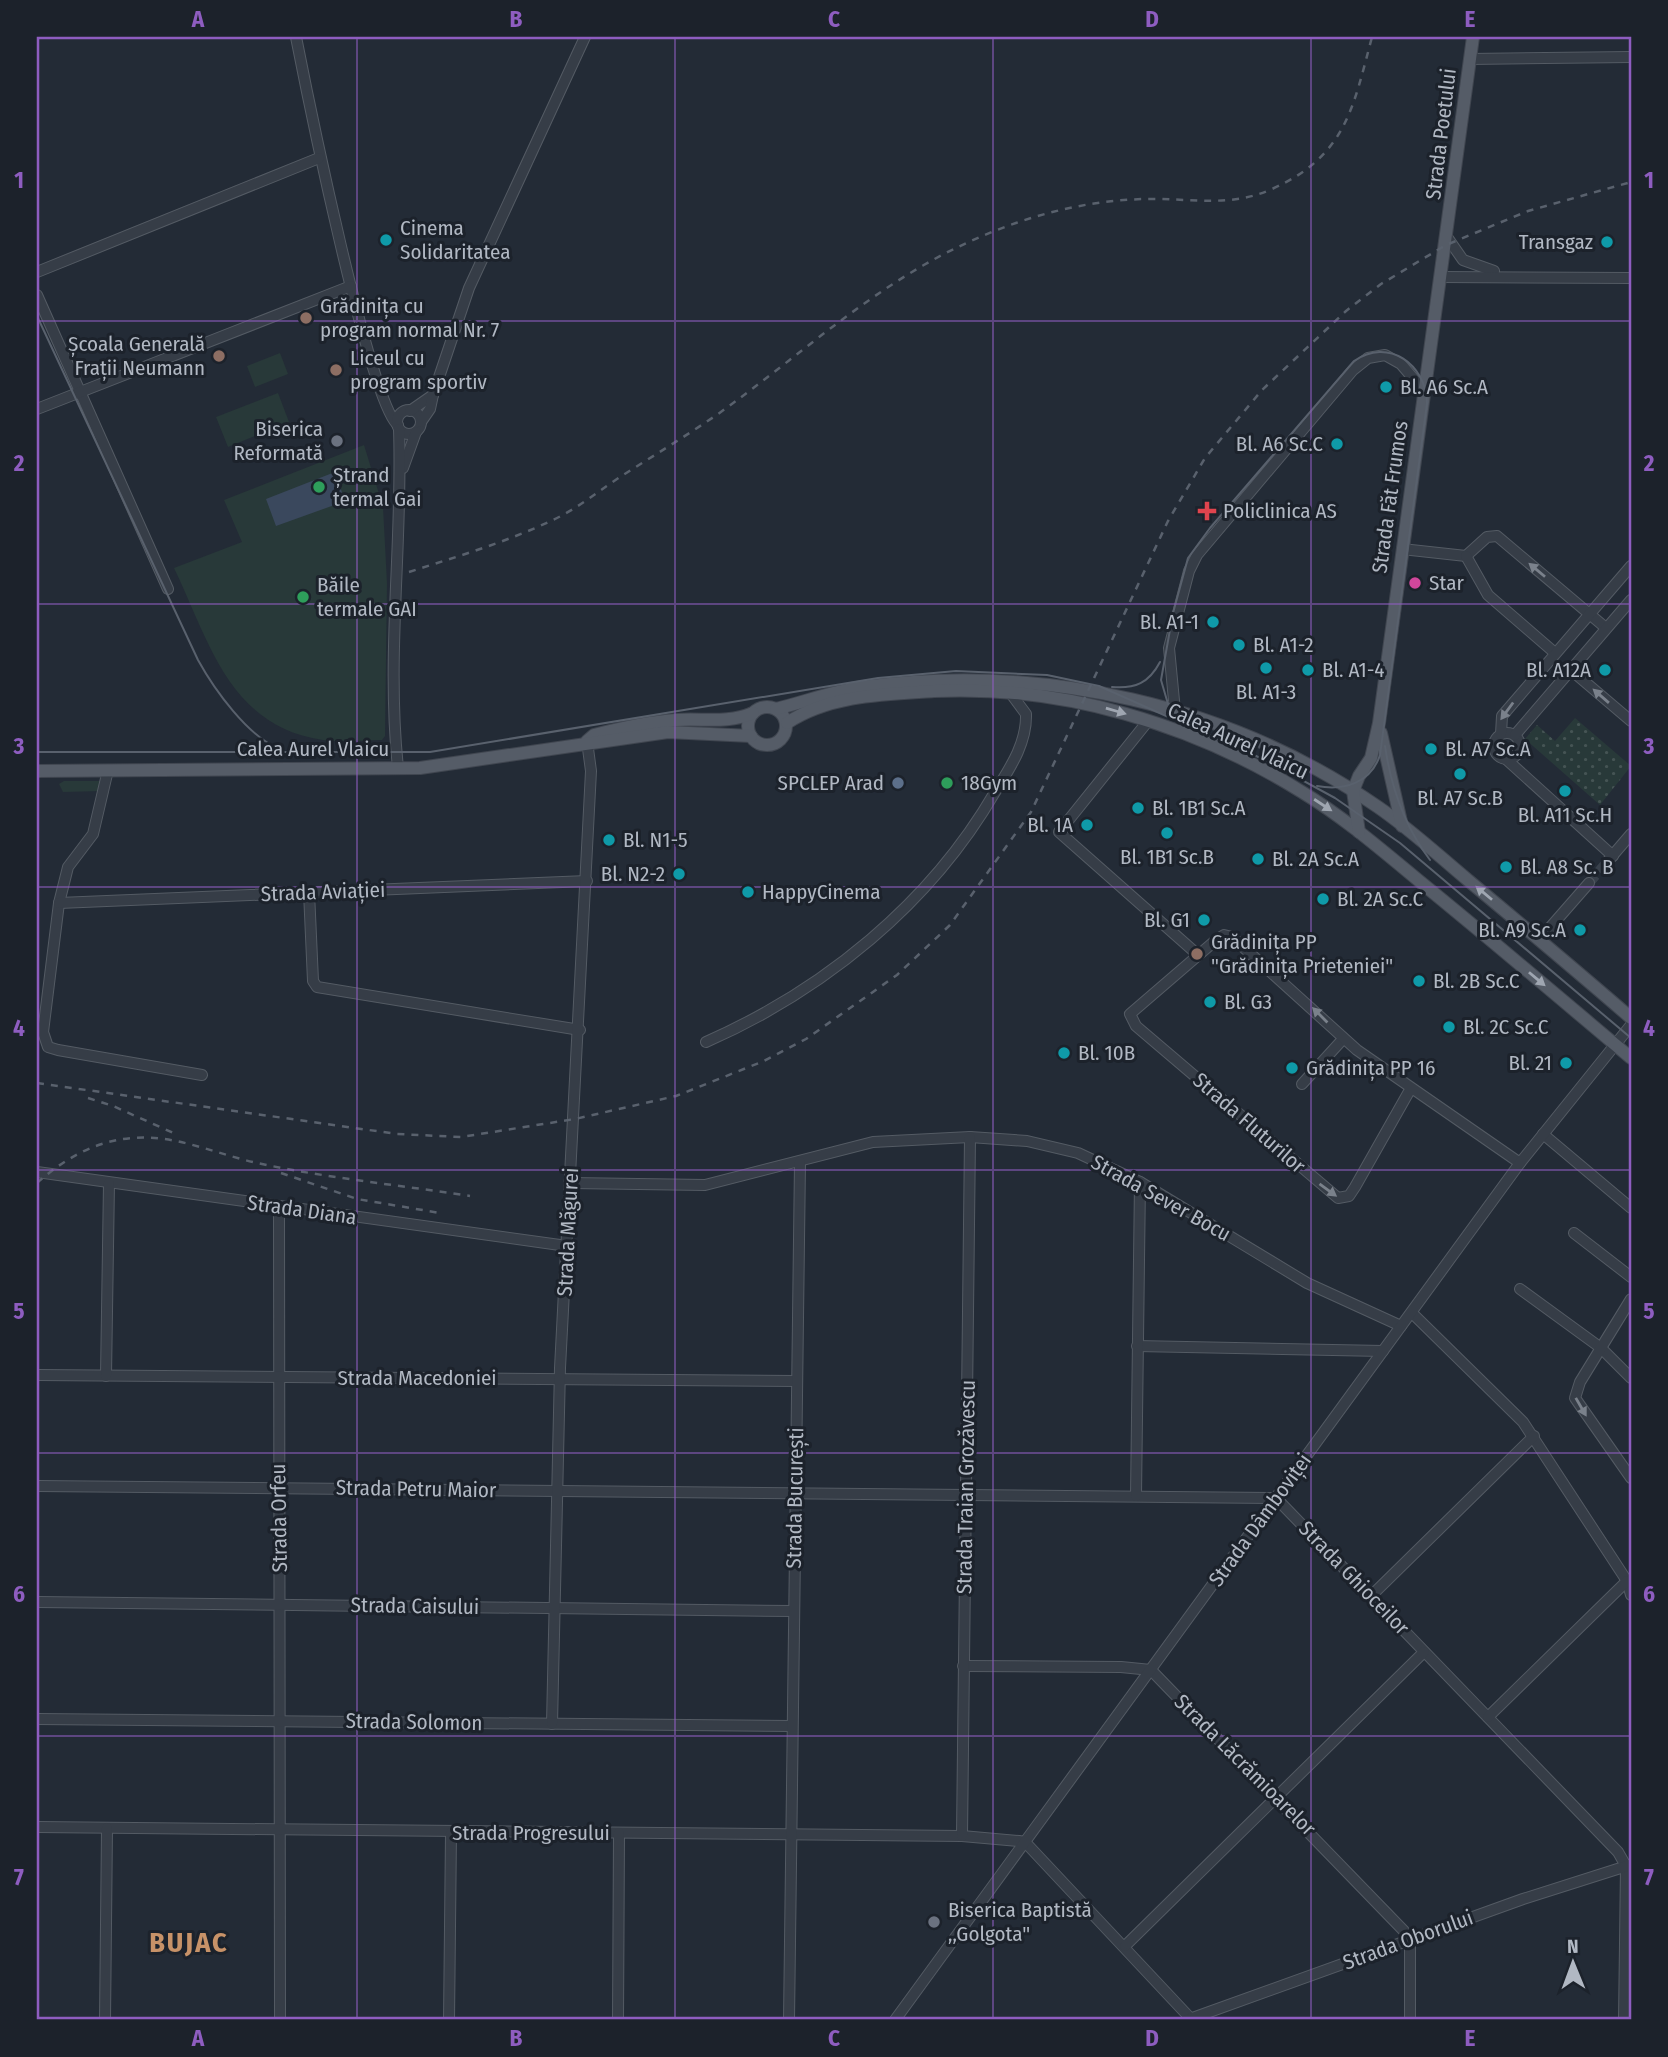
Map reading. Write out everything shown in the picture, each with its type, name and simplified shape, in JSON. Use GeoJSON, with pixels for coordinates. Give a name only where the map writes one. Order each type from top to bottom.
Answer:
{"type":"FeatureCollection","features":[{"type":"Feature","properties":{"kind":"main road","name":"Strada Poetului"},"geometry":{"type":"LineString","coordinates":[[1441,277],[1473,37]]}},
{"type":"Feature","properties":{"kind":"main road","name":"Strada Făt Frumos"},"geometry":{"type":"LineString","coordinates":[[1353,791],[1371,758],[1379,723],[1441,277]]}},
{"type":"Feature","properties":{"kind":"main road","name":"Calea Aurel Vlaicu"},"geometry":{"type":"LineString","coordinates":[[587,741],[594,735],[651,723],[683,720],[726,721],[766,707],[776,709],[862,687],[980,680],[1045,683],[1175,711],[1267,743],[1353,791],[1402,826],[1631,1018]]}},
{"type":"Feature","properties":{"kind":"main road","name":"Calea Aurel Vlaicu"},"geometry":{"type":"LineString","coordinates":[[37,771],[398,768],[464,762],[587,741],[604,743],[681,731],[751,736],[762,745],[772,745],[784,737],[786,723],[814,707],[841,701],[919,692],[1009,691],[1046,695],[1148,721],[1267,772],[1329,809],[1631,1058]]}},
{"type":"Feature","properties":{"kind":"main road"},"geometry":{"type":"LineString","coordinates":[[776,709],[786,723]]}},
{"type":"Feature","properties":{"kind":"main road"},"geometry":{"type":"LineString","coordinates":[[751,736],[748,724],[753,713]]}},
{"type":"Feature","properties":{"kind":"main road","name":"Strada Făt Frumos"},"geometry":{"type":"LineString","coordinates":[[1379,723],[1390,783],[1402,826]]}},
{"type":"Feature","properties":{"kind":"main road"},"geometry":{"type":"LineString","coordinates":[[1353,791],[1359,832]]}},
{"type":"Feature","properties":{"kind":"street"},"geometry":{"type":"LineString","coordinates":[[296,37],[319,158],[351,286],[389,416],[408,434],[419,427]]}},
{"type":"Feature","properties":{"kind":"street"},"geometry":{"type":"LineString","coordinates":[[401,474],[419,427],[430,410],[473,279],[585,37]]}},
{"type":"Feature","properties":{"kind":"street"},"geometry":{"type":"LineString","coordinates":[[1470,60],[1631,57]]}},
{"type":"Feature","properties":{"kind":"street"},"geometry":{"type":"LineString","coordinates":[[37,272],[319,158]]}},
{"type":"Feature","properties":{"kind":"street"},"geometry":{"type":"LineString","coordinates":[[1447,237],[1458,255],[1470,265],[1514,275]]}},
{"type":"Feature","properties":{"kind":"street"},"geometry":{"type":"LineString","coordinates":[[1441,277],[1514,275],[1631,278]]}},
{"type":"Feature","properties":{"kind":"street"},"geometry":{"type":"LineString","coordinates":[[37,409],[351,286]]}},
{"type":"Feature","properties":{"kind":"street"},"geometry":{"type":"LineString","coordinates":[[37,296],[168,589]]}},
{"type":"Feature","properties":{"kind":"street"},"geometry":{"type":"LineString","coordinates":[[1175,711],[1173,669],[1168,662],[1189,571],[1197,555],[1353,370],[1373,356],[1385,355],[1401,364],[1424,391]]}},
{"type":"Feature","properties":{"kind":"street"},"geometry":{"type":"LineString","coordinates":[[398,768],[392,671],[401,474],[399,416],[433,395]]}},
{"type":"Feature","properties":{"kind":"street"},"geometry":{"type":"LineString","coordinates":[[384,398],[418,414],[419,427]]}},
{"type":"Feature","properties":{"kind":"street"},"geometry":{"type":"LineString","coordinates":[[1402,549],[1466,556],[1487,537],[1497,536],[1606,628]]}},
{"type":"Feature","properties":{"kind":"street"},"geometry":{"type":"LineString","coordinates":[[1466,556],[1488,595],[1555,653]]}},
{"type":"Feature","properties":{"kind":"street"},"geometry":{"type":"LineString","coordinates":[[1501,734],[1502,716],[1631,566]]}},
{"type":"Feature","properties":{"kind":"street"},"geometry":{"type":"LineString","coordinates":[[1515,735],[1631,600]]}},
{"type":"Feature","properties":{"kind":"street"},"geometry":{"type":"LineString","coordinates":[[1571,670],[1631,721]]}},
{"type":"Feature","properties":{"kind":"street"},"geometry":{"type":"LineString","coordinates":[[1009,691],[1026,714]]}},
{"type":"Feature","properties":{"kind":"street"},"geometry":{"type":"LineString","coordinates":[[706,1042],[767,1012],[819,980],[867,943],[918,894],[947,861],[991,800],[1023,738],[1026,714],[1046,695]]}},
{"type":"Feature","properties":{"kind":"street"},"geometry":{"type":"LineString","coordinates":[[1148,721],[1059,832],[1197,954]]}},
{"type":"Feature","properties":{"kind":"street"},"geometry":{"type":"LineString","coordinates":[[1515,735],[1501,734],[1495,739],[1494,750],[1610,859],[1631,834]]}},
{"type":"Feature","properties":{"kind":"street"},"geometry":{"type":"LineString","coordinates":[[1506,760],[1515,757],[1520,751],[1520,742],[1515,735]]}},
{"type":"Feature","properties":{"kind":"street","name":"Strada Măgurei"},"geometry":{"type":"LineString","coordinates":[[552,1724],[560,1379],[592,771],[587,741]]}},
{"type":"Feature","properties":{"kind":"street"},"geometry":{"type":"LineString","coordinates":[[108,770],[93,834],[65,872],[44,1014],[44,1041],[48,1047],[145,1067],[202,1075]]}},
{"type":"Feature","properties":{"kind":"street","name":"Strada Aviației"},"geometry":{"type":"LineString","coordinates":[[59,903],[587,881]]}},
{"type":"Feature","properties":{"kind":"street"},"geometry":{"type":"LineString","coordinates":[[1539,939],[1589,883]]}},
{"type":"Feature","properties":{"kind":"street"},"geometry":{"type":"LineString","coordinates":[[309,892],[313,981],[317,987],[580,1030]]}},
{"type":"Feature","properties":{"kind":"street","name":"Strada Fluturilor"},"geometry":{"type":"LineString","coordinates":[[1343,1039],[1315,1010],[1227,935],[1197,954],[1146,998],[1130,1017],[1167,1053],[1338,1198],[1349,1196],[1412,1088]]}},
{"type":"Feature","properties":{"kind":"street","name":"Strada Dâmboviței"},"geometry":{"type":"LineString","coordinates":[[895,2020],[1520,1163],[1631,1024]]}},
{"type":"Feature","properties":{"kind":"street"},"geometry":{"type":"LineString","coordinates":[[1302,1084],[1343,1039],[1520,1163]]}},
{"type":"Feature","properties":{"kind":"street"},"geometry":{"type":"LineString","coordinates":[[1543,1134],[1631,1208]]}},
{"type":"Feature","properties":{"kind":"street","name":"Strada Sever Bocu"},"geometry":{"type":"LineString","coordinates":[[571,1182],[705,1185],[800,1162],[863,1143],[970,1138],[1013,1139],[1051,1145],[1078,1153],[1140,1182],[1307,1283],[1401,1326]]}},
{"type":"Feature","properties":{"kind":"street","name":"Strada Traian Grozăvescu"},"geometry":{"type":"LineString","coordinates":[[962,1836],[970,1138]]}},
{"type":"Feature","properties":{"kind":"street","name":"Strada București"},"geometry":{"type":"LineString","coordinates":[[789,2020],[800,1162]]}},
{"type":"Feature","properties":{"kind":"street","name":"Strada Diana"},"geometry":{"type":"LineString","coordinates":[[37,1172],[567,1246]]}},
{"type":"Feature","properties":{"kind":"street"},"geometry":{"type":"LineString","coordinates":[[1136,1496],[1140,1182]]}},
{"type":"Feature","properties":{"kind":"street"},"geometry":{"type":"LineString","coordinates":[[106,1376],[109,1183]]}},
{"type":"Feature","properties":{"kind":"street","name":"Strada Orfeu"},"geometry":{"type":"LineString","coordinates":[[279,1207],[282,1830],[280,2020]]}},
{"type":"Feature","properties":{"kind":"street"},"geometry":{"type":"LineString","coordinates":[[1574,1233],[1631,1277]]}},
{"type":"Feature","properties":{"kind":"street"},"geometry":{"type":"LineString","coordinates":[[1520,1289],[1601,1348],[1631,1378]]}},
{"type":"Feature","properties":{"kind":"street"},"geometry":{"type":"LineString","coordinates":[[1631,1299],[1628,1315],[1601,1348],[1580,1382],[1575,1398],[1631,1478]]}},
{"type":"Feature","properties":{"kind":"street"},"geometry":{"type":"LineString","coordinates":[[1412,1313],[1507,1403],[1534,1436],[1627,1581],[1631,1595]]}},
{"type":"Feature","properties":{"kind":"street"},"geometry":{"type":"LineString","coordinates":[[1138,1346],[1382,1351]]}},
{"type":"Feature","properties":{"kind":"street","name":"Strada Macedoniei"},"geometry":{"type":"LineString","coordinates":[[37,1374],[796,1381]]}},
{"type":"Feature","properties":{"kind":"street"},"geometry":{"type":"LineString","coordinates":[[1371,1596],[1534,1436]]}},
{"type":"Feature","properties":{"kind":"street","name":"Strada Petru Maior"},"geometry":{"type":"LineString","coordinates":[[37,1486],[795,1492]]}},
{"type":"Feature","properties":{"kind":"street"},"geometry":{"type":"LineString","coordinates":[[795,1492],[1276,1497]]}},
{"type":"Feature","properties":{"kind":"street","name":"Strada Ghioceilor"},"geometry":{"type":"LineString","coordinates":[[1276,1497],[1629,1865]]}},
{"type":"Feature","properties":{"kind":"street"},"geometry":{"type":"LineString","coordinates":[[1488,1717],[1627,1581]]}},
{"type":"Feature","properties":{"kind":"street","name":"Strada Caisului"},"geometry":{"type":"LineString","coordinates":[[37,1602],[793,1611]]}},
{"type":"Feature","properties":{"kind":"street"},"geometry":{"type":"LineString","coordinates":[[1125,1946],[1424,1652]]}},
{"type":"Feature","properties":{"kind":"street"},"geometry":{"type":"LineString","coordinates":[[963,1666],[1121,1667],[1151,1670]]}},
{"type":"Feature","properties":{"kind":"street","name":"Strada Lăcrămioarelor"},"geometry":{"type":"LineString","coordinates":[[1151,1670],[1410,1939]]}},
{"type":"Feature","properties":{"kind":"street","name":"Strada Solomon"},"geometry":{"type":"LineString","coordinates":[[37,1719],[791,1726]]}},
{"type":"Feature","properties":{"kind":"street","name":"Strada Progresului"},"geometry":{"type":"LineString","coordinates":[[37,1827],[962,1836],[1025,1842]]}},
{"type":"Feature","properties":{"kind":"street"},"geometry":{"type":"LineString","coordinates":[[105,2020],[107,1828]]}},
{"type":"Feature","properties":{"kind":"street"},"geometry":{"type":"LineString","coordinates":[[449,2020],[452,1833]]}},
{"type":"Feature","properties":{"kind":"street"},"geometry":{"type":"LineString","coordinates":[[618,1833],[618,2020]]}},
{"type":"Feature","properties":{"kind":"street"},"geometry":{"type":"LineString","coordinates":[[1025,1842],[1125,1946],[1191,2020]]}},
{"type":"Feature","properties":{"kind":"street"},"geometry":{"type":"LineString","coordinates":[[1624,2020],[1629,1865]]}},
{"type":"Feature","properties":{"kind":"street","name":"Strada Oborului"},"geometry":{"type":"LineString","coordinates":[[1191,2020],[1410,1939],[1629,1865]]}},
{"type":"Feature","properties":{"kind":"street"},"geometry":{"type":"LineString","coordinates":[[1410,1939],[1410,2020]]}},
{"type":"Feature","properties":{"kind":"shaded area"},"geometry":{"type":"Polygon","coordinates":[[[280,353],[288,374],[255,387],[247,366],[280,353]]]}},
{"type":"Feature","properties":{"kind":"shaded area"},"geometry":{"type":"Polygon","coordinates":[[[278,393],[289,422],[228,447],[216,417],[278,393]]]}},
{"type":"Feature","properties":{"kind":"shaded area","name":"Ștrand termal Gai"},"geometry":{"type":"Polygon","coordinates":[[[364,445],[383,507],[387,583],[385,736],[382,740],[323,740],[291,732],[265,718],[244,699],[212,652],[174,568],[242,542],[224,500],[364,445]]]}},
{"type":"Feature","properties":{"kind":"shaded area"},"geometry":{"type":"Polygon","coordinates":[[[1575,718],[1631,766],[1600,805],[1525,739],[1537,725],[1555,741],[1575,718]]]}},
{"type":"Feature","properties":{"kind":"shaded area"},"geometry":{"type":"Polygon","coordinates":[[[64,781],[100,781],[102,791],[63,792],[59,784],[64,781]]]}},
{"type":"Feature","properties":{"kind":"water","name":"Ștrand termal Gai"},"geometry":{"type":"Polygon","coordinates":[[[335,472],[346,504],[341,506],[340,503],[276,526],[266,499],[335,472]]]}},
{"type":"Feature","properties":{"kind":"tunnel"},"geometry":{"type":"LineString","coordinates":[[1589,883],[1607,862]]}},
{"type":"Feature","properties":{"kind":"tram line"},"geometry":{"type":"LineString","coordinates":[[37,316],[198,660],[223,698],[244,723],[268,743],[280,749]]}},
{"type":"Feature","properties":{"kind":"tram line"},"geometry":{"type":"LineString","coordinates":[[1182,720],[1168,704],[1161,680],[1173,613],[1188,558],[1210,528],[1354,361],[1367,354],[1380,352],[1403,358],[1420,377],[1427,403],[1380,755],[1370,772],[1355,783],[1337,787],[1317,786]]}},
{"type":"Feature","properties":{"kind":"tram line"},"geometry":{"type":"LineString","coordinates":[[1112,687],[1134,686],[1146,680],[1160,662]]}},
{"type":"Feature","properties":{"kind":"tram line"},"geometry":{"type":"LineString","coordinates":[[37,752],[430,752],[878,678],[956,671],[1047,675],[1099,686],[1265,760],[1335,798],[1400,843],[1631,1038]]}},
{"type":"Feature","properties":{"kind":"tram line"},"geometry":{"type":"LineString","coordinates":[[1385,746],[1400,806],[1413,834],[1430,860]]}},
{"type":"Feature","properties":{"kind":"railway"},"geometry":{"type":"LineString","coordinates":[[409,572],[503,541],[565,514],[718,414],[863,304],[924,265],[978,238],[1025,220],[1073,207],[1122,200],[1210,201],[1241,198],[1272,189],[1297,176],[1316,161],[1343,127],[1352,108],[1372,37]]}},
{"type":"Feature","properties":{"kind":"railway"},"geometry":{"type":"LineString","coordinates":[[37,1083],[397,1134],[461,1137],[575,1119],[676,1096],[764,1061],[806,1039],[897,975],[950,925],[1031,812],[1168,521],[1205,458],[1262,390],[1346,311],[1381,284],[1446,245],[1528,211],[1631,182]]}},
{"type":"Feature","properties":{"kind":"railway"},"geometry":{"type":"LineString","coordinates":[[88,1098],[113,1106],[178,1135]]}},
{"type":"Feature","properties":{"kind":"railway"},"geometry":{"type":"LineString","coordinates":[[37,1183],[58,1166],[93,1147],[118,1140],[148,1138],[180,1142],[283,1168],[470,1196]]}},
{"type":"Feature","properties":{"kind":"railway"},"geometry":{"type":"LineString","coordinates":[[281,1173],[357,1199],[440,1213]]}},
{"type":"Feature","properties":{"kind":"place","name":"Cinema Solidaritatea"},"geometry":{"type":"Point","coordinates":[386,240]}},
{"type":"Feature","properties":{"kind":"place","name":"Transgaz"},"geometry":{"type":"Point","coordinates":[1607,242]}},
{"type":"Feature","properties":{"kind":"place","name":"Grădinița cu program normal Nr. 7"},"geometry":{"type":"Point","coordinates":[306,318]}},
{"type":"Feature","properties":{"kind":"place","name":"Școala Generală Frații Neumann"},"geometry":{"type":"Point","coordinates":[219,356]}},
{"type":"Feature","properties":{"kind":"place","name":"Liceul cu program sportiv"},"geometry":{"type":"Point","coordinates":[336,370]}},
{"type":"Feature","properties":{"kind":"place","name":"Bl. A6 Sc.A"},"geometry":{"type":"Point","coordinates":[1386,387]}},
{"type":"Feature","properties":{"kind":"place","name":"Biserica Reformată"},"geometry":{"type":"Point","coordinates":[337,441]}},
{"type":"Feature","properties":{"kind":"place","name":"Bl. A6 Sc.C"},"geometry":{"type":"Point","coordinates":[1337,444]}},
{"type":"Feature","properties":{"kind":"place","name":"Ștrand termal Gai"},"geometry":{"type":"Point","coordinates":[319,487]}},
{"type":"Feature","properties":{"kind":"place","name":"Policlinica AS"},"geometry":{"type":"Point","coordinates":[1207,511]}},
{"type":"Feature","properties":{"kind":"place","name":"Star"},"geometry":{"type":"Point","coordinates":[1415,583]}},
{"type":"Feature","properties":{"kind":"place","name":"Băile termale GAI"},"geometry":{"type":"Point","coordinates":[303,597]}},
{"type":"Feature","properties":{"kind":"place","name":"Bl. A1-1"},"geometry":{"type":"Point","coordinates":[1213,622]}},
{"type":"Feature","properties":{"kind":"place","name":"Bl. A1-2"},"geometry":{"type":"Point","coordinates":[1239,645]}},
{"type":"Feature","properties":{"kind":"place","name":"Bl. A1-3"},"geometry":{"type":"Point","coordinates":[1266,668]}},
{"type":"Feature","properties":{"kind":"place","name":"Bl. A1-4"},"geometry":{"type":"Point","coordinates":[1308,670]}},
{"type":"Feature","properties":{"kind":"place","name":"Bl. A12A"},"geometry":{"type":"Point","coordinates":[1605,670]}},
{"type":"Feature","properties":{"kind":"place","name":"Bl. A7 Sc.A"},"geometry":{"type":"Point","coordinates":[1431,749]}},
{"type":"Feature","properties":{"kind":"place","name":"Bl. A7 Sc.B"},"geometry":{"type":"Point","coordinates":[1460,774]}},
{"type":"Feature","properties":{"kind":"place","name":"SPCLEP Arad"},"geometry":{"type":"Point","coordinates":[898,783]}},
{"type":"Feature","properties":{"kind":"place","name":"18Gym"},"geometry":{"type":"Point","coordinates":[947,783]}},
{"type":"Feature","properties":{"kind":"place","name":"Bl. A11 Sc.H"},"geometry":{"type":"Point","coordinates":[1565,791]}},
{"type":"Feature","properties":{"kind":"place","name":"Bl. 1B1 Sc.A"},"geometry":{"type":"Point","coordinates":[1138,808]}},
{"type":"Feature","properties":{"kind":"place","name":"Bl. 1A"},"geometry":{"type":"Point","coordinates":[1087,825]}},
{"type":"Feature","properties":{"kind":"place","name":"Bl. 1B1 Sc.B"},"geometry":{"type":"Point","coordinates":[1167,833]}},
{"type":"Feature","properties":{"kind":"place","name":"Bl. N1-5"},"geometry":{"type":"Point","coordinates":[609,840]}},
{"type":"Feature","properties":{"kind":"place","name":"Bl. 2A Sc.A"},"geometry":{"type":"Point","coordinates":[1258,859]}},
{"type":"Feature","properties":{"kind":"place","name":"Bl. A8 Sc. B"},"geometry":{"type":"Point","coordinates":[1506,867]}},
{"type":"Feature","properties":{"kind":"place","name":"Bl. N2-2"},"geometry":{"type":"Point","coordinates":[679,874]}},
{"type":"Feature","properties":{"kind":"place","name":"HappyCinema"},"geometry":{"type":"Point","coordinates":[748,892]}},
{"type":"Feature","properties":{"kind":"place","name":"Bl. 2A Sc.C"},"geometry":{"type":"Point","coordinates":[1323,899]}},
{"type":"Feature","properties":{"kind":"place","name":"Bl. G1"},"geometry":{"type":"Point","coordinates":[1204,920]}},
{"type":"Feature","properties":{"kind":"place","name":"Bl. A9 Sc.A"},"geometry":{"type":"Point","coordinates":[1580,930]}},
{"type":"Feature","properties":{"kind":"place","name":"Grădinița PP \"Grădinița Prieteniei\""},"geometry":{"type":"Point","coordinates":[1197,954]}},
{"type":"Feature","properties":{"kind":"place","name":"Bl. 2B Sc.C"},"geometry":{"type":"Point","coordinates":[1419,981]}},
{"type":"Feature","properties":{"kind":"place","name":"Bl. G3"},"geometry":{"type":"Point","coordinates":[1210,1002]}},
{"type":"Feature","properties":{"kind":"place","name":"Bl. 2C Sc.C"},"geometry":{"type":"Point","coordinates":[1449,1027]}},
{"type":"Feature","properties":{"kind":"place","name":"Bl. 10B"},"geometry":{"type":"Point","coordinates":[1064,1053]}},
{"type":"Feature","properties":{"kind":"place","name":"Bl. 21"},"geometry":{"type":"Point","coordinates":[1566,1063]}},
{"type":"Feature","properties":{"kind":"place","name":"Grădinița PP 16"},"geometry":{"type":"Point","coordinates":[1292,1068]}},
{"type":"Feature","properties":{"kind":"place","name":"Biserica Baptistă ,,Golgota\""},"geometry":{"type":"Point","coordinates":[934,1922]}},
{"type":"Feature","properties":{"kind":"district","name":"BUJAC"},"geometry":{"type":"Point","coordinates":[189,1942]}}]}
